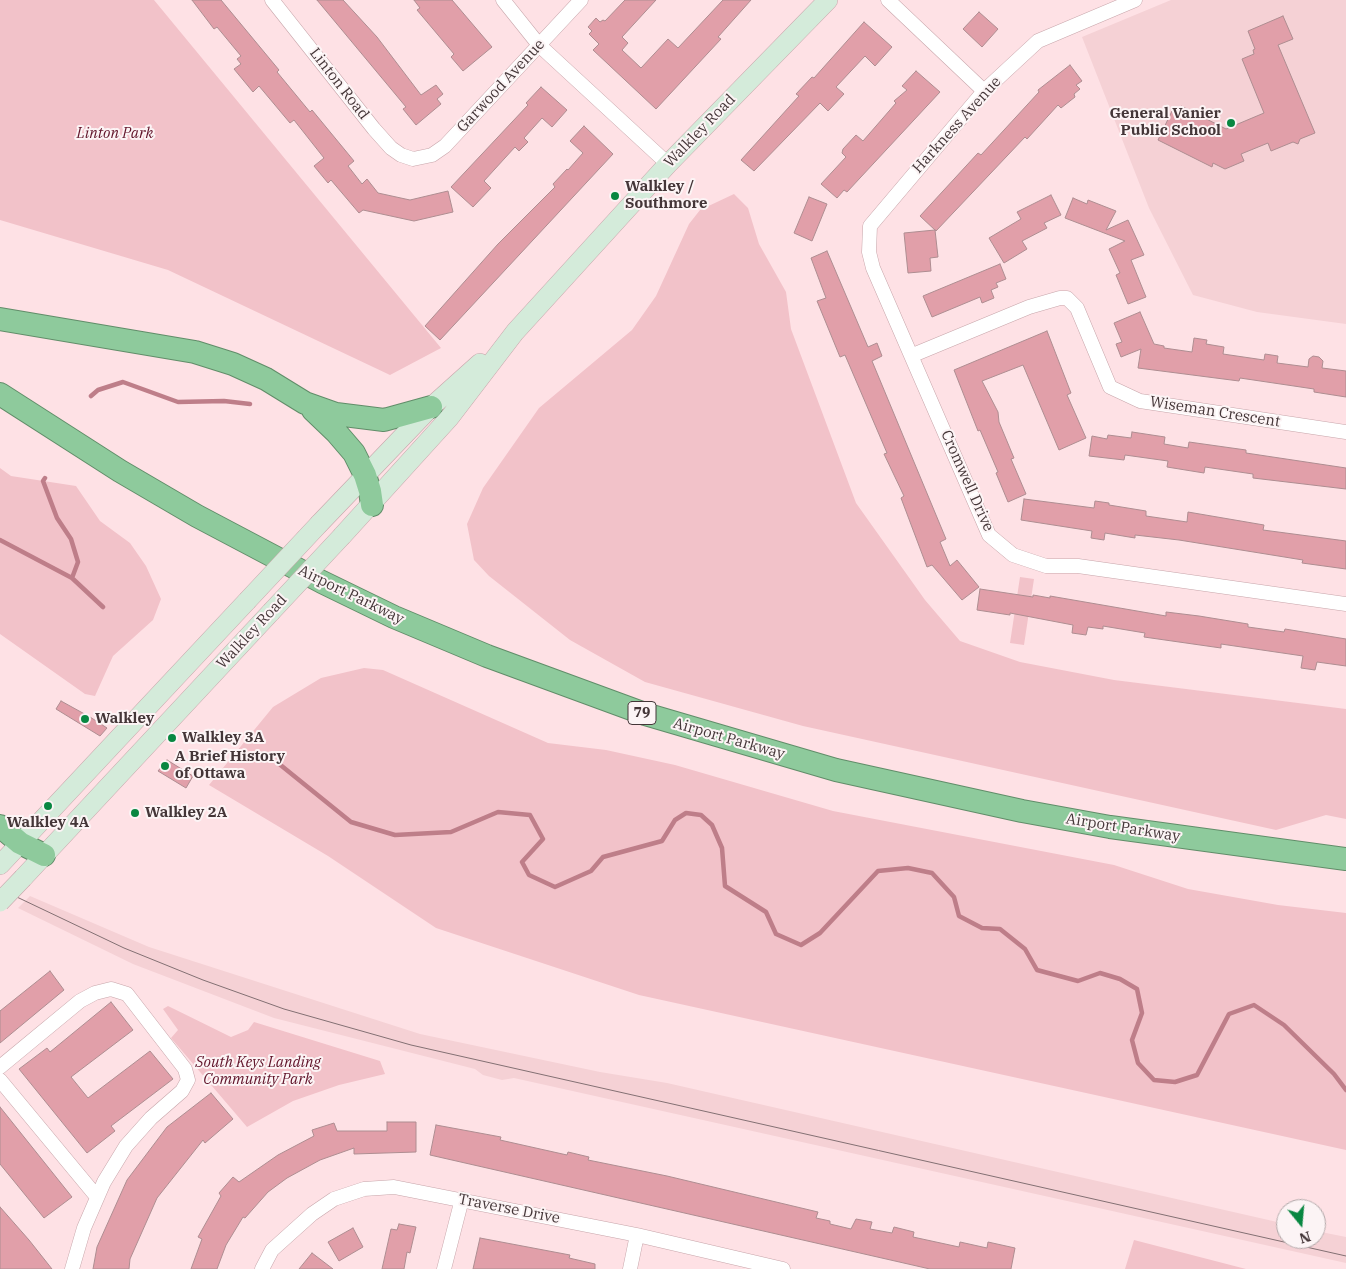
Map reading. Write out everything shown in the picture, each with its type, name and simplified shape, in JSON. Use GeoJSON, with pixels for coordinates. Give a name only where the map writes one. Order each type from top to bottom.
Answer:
{"type":"FeatureCollection","features":[{"type":"Feature","properties":{"kind":"highway"},"geometry":{"type":"LineString","coordinates":[[0,319],[195,352],[252,372],[305,403],[331,413],[375,420],[407,416],[431,407]]}},
{"type":"Feature","properties":{"kind":"highway","name":"Airport Parkway"},"geometry":{"type":"LineString","coordinates":[[0,394],[120,471],[205,521],[322,582],[394,617],[478,652],[636,711],[836,770],[1022,811],[1156,834],[1346,859]]}},
{"type":"Feature","properties":{"kind":"highway"},"geometry":{"type":"LineString","coordinates":[[305,403],[346,443],[365,474],[372,505]]}},
{"type":"Feature","properties":{"kind":"highway"},"geometry":{"type":"LineString","coordinates":[[0,826],[24,839],[44,855]]}},
{"type":"Feature","properties":{"kind":"main road","name":"Walkley Road"},"geometry":{"type":"LineString","coordinates":[[0,902],[372,505],[450,417],[515,332],[668,164],[828,0]]}},
{"type":"Feature","properties":{"kind":"main road","name":"Walkley Road"},"geometry":{"type":"LineString","coordinates":[[1,864],[365,474],[431,407],[515,332]]}},
{"type":"Feature","properties":{"kind":"street","name":"Linton Road"},"geometry":{"type":"LineString","coordinates":[[272,0],[374,129],[391,148],[413,159]]}},
{"type":"Feature","properties":{"kind":"street"},"geometry":{"type":"LineString","coordinates":[[503,0],[539,45],[668,164]]}},
{"type":"Feature","properties":{"kind":"street","name":"Garwood Avenue"},"geometry":{"type":"LineString","coordinates":[[413,159],[432,155],[446,146],[581,0]]}},
{"type":"Feature","properties":{"kind":"street"},"geometry":{"type":"LineString","coordinates":[[888,0],[984,91]]}},
{"type":"Feature","properties":{"kind":"street","name":"Harkness Avenue"},"geometry":{"type":"LineString","coordinates":[[870,226],[984,91],[1038,40],[1135,0]]}},
{"type":"Feature","properties":{"kind":"street","name":"Cromwell Drive"},"geometry":{"type":"LineString","coordinates":[[870,226],[869,252],[873,268],[913,355],[989,535],[1013,555],[1046,566],[1078,566],[1346,604]]}},
{"type":"Feature","properties":{"kind":"street","name":"Wiseman Crescent"},"geometry":{"type":"LineString","coordinates":[[913,355],[1029,307],[1060,298],[1067,298],[1077,308],[1110,386],[1140,401],[1346,432]]}},
{"type":"Feature","properties":{"kind":"street"},"geometry":{"type":"LineString","coordinates":[[0,1067],[80,1002],[96,993],[110,989],[127,994],[186,1069],[188,1080],[182,1091],[151,1118],[126,1146],[98,1197],[84,1228],[72,1269]]}},
{"type":"Feature","properties":{"kind":"street"},"geometry":{"type":"LineString","coordinates":[[0,1080],[98,1197]]}},
{"type":"Feature","properties":{"kind":"street","name":"Traverse Drive"},"geometry":{"type":"LineString","coordinates":[[262,1269],[272,1250],[312,1214],[334,1200],[364,1189],[394,1187],[637,1235],[783,1269]]}},
{"type":"Feature","properties":{"kind":"street"},"geometry":{"type":"LineString","coordinates":[[444,1269],[462,1199]]}},
{"type":"Feature","properties":{"kind":"street"},"geometry":{"type":"LineString","coordinates":[[630,1269],[637,1235]]}},
{"type":"Feature","properties":{"kind":"shaded area","name":"General Vanier Public School"},"geometry":{"type":"Polygon","coordinates":[[[1171,0],[1346,0],[1346,324],[1257,312],[1193,295],[1149,208],[1082,37],[1171,0]]]}},
{"type":"Feature","properties":{"kind":"shaded area"},"geometry":{"type":"Polygon","coordinates":[[[30,896],[149,947],[420,1034],[600,1072],[667,1083],[1276,1222],[1276,1247],[514,1078],[502,1080],[483,1075],[475,1069],[274,1018],[133,964],[18,908],[30,896]]]}},
{"type":"Feature","properties":{"kind":"shaded area"},"geometry":{"type":"Polygon","coordinates":[[[1326,1233],[1346,1237],[1346,1263],[1283,1249],[1326,1249],[1326,1233]]]}},
{"type":"Feature","properties":{"kind":"green space","name":"Linton Park"},"geometry":{"type":"Polygon","coordinates":[[[0,0],[154,0],[441,348],[390,375],[168,270],[0,220],[0,0]]]}},
{"type":"Feature","properties":{"kind":"green space"},"geometry":{"type":"Polygon","coordinates":[[[734,194],[748,208],[759,244],[786,292],[791,329],[856,503],[925,600],[960,641],[1020,662],[1114,680],[1346,709],[1346,819],[1326,815],[1276,830],[803,726],[645,682],[570,640],[489,576],[474,560],[467,524],[483,488],[539,408],[632,330],[656,296],[689,224],[700,210],[734,194]]]}},
{"type":"Feature","properties":{"kind":"green space"},"geometry":{"type":"Polygon","coordinates":[[[0,468],[11,476],[76,486],[100,521],[130,543],[146,566],[161,599],[153,620],[113,656],[95,696],[85,694],[0,634],[0,468]]]}},
{"type":"Feature","properties":{"kind":"green space"},"geometry":{"type":"Polygon","coordinates":[[[1020,577],[1034,579],[1024,645],[1010,643],[1020,577]]]}},
{"type":"Feature","properties":{"kind":"green space"},"geometry":{"type":"Polygon","coordinates":[[[364,668],[383,670],[548,743],[606,750],[675,765],[833,811],[1114,865],[1188,889],[1278,905],[1346,913],[1346,1150],[639,995],[436,928],[328,856],[209,785],[273,707],[321,678],[364,668]]]}},
{"type":"Feature","properties":{"kind":"green space","name":"South Keys Landing Community Park"},"geometry":{"type":"Polygon","coordinates":[[[168,1006],[231,1037],[248,1030],[254,1022],[380,1061],[385,1074],[339,1085],[293,1101],[247,1127],[171,1038],[178,1030],[163,1009],[168,1006]]]}},
{"type":"Feature","properties":{"kind":"green space"},"geometry":{"type":"Polygon","coordinates":[[[1134,1240],[1246,1269],[1125,1269],[1134,1240]]]}},
{"type":"Feature","properties":{"kind":"building"},"geometry":{"type":"Polygon","coordinates":[[[192,0],[221,0],[279,70],[277,72],[310,112],[312,110],[354,161],[348,166],[362,184],[367,179],[378,193],[410,200],[448,191],[453,212],[414,221],[363,210],[359,213],[331,180],[328,183],[314,166],[324,158],[294,120],[290,123],[259,86],[253,92],[234,69],[241,64],[237,59],[241,56],[217,27],[214,29],[192,0]]]}},
{"type":"Feature","properties":{"kind":"building"},"geometry":{"type":"Polygon","coordinates":[[[317,0],[343,0],[377,37],[421,95],[436,85],[443,94],[437,99],[441,104],[416,125],[403,109],[406,107],[317,0]]]}},
{"type":"Feature","properties":{"kind":"building"},"geometry":{"type":"Polygon","coordinates":[[[414,0],[452,0],[492,47],[463,71],[451,57],[454,54],[417,10],[420,8],[414,0]]]}},
{"type":"Feature","properties":{"kind":"building"},"geometry":{"type":"Polygon","coordinates":[[[625,0],[656,0],[622,37],[628,43],[622,50],[641,68],[668,39],[678,48],[723,0],[751,0],[718,37],[721,39],[656,109],[593,50],[599,44],[589,34],[592,31],[588,27],[596,18],[600,22],[605,21],[625,0]]]}},
{"type":"Feature","properties":{"kind":"building"},"geometry":{"type":"Polygon","coordinates":[[[979,12],[998,29],[982,47],[963,29],[979,12]]]}},
{"type":"Feature","properties":{"kind":"building"},"geometry":{"type":"Polygon","coordinates":[[[1283,16],[1293,39],[1278,45],[1315,133],[1300,139],[1298,144],[1293,142],[1271,151],[1268,143],[1241,154],[1244,161],[1225,169],[1213,163],[1212,167],[1158,140],[1172,111],[1177,114],[1181,106],[1226,129],[1264,113],[1242,59],[1254,54],[1253,50],[1255,49],[1248,31],[1283,16]]]}},
{"type":"Feature","properties":{"kind":"building"},"geometry":{"type":"Polygon","coordinates":[[[864,22],[892,47],[875,66],[865,56],[836,87],[844,94],[828,111],[820,103],[754,171],[741,160],[799,96],[796,94],[812,77],[814,78],[864,22]]]}},
{"type":"Feature","properties":{"kind":"building"},"geometry":{"type":"Polygon","coordinates":[[[1070,65],[1082,81],[1076,85],[1080,89],[1074,94],[1075,97],[1061,108],[1058,105],[936,231],[920,216],[978,153],[981,155],[1039,92],[1038,90],[1070,65]]]}},
{"type":"Feature","properties":{"kind":"building"},"geometry":{"type":"Polygon","coordinates":[[[916,71],[940,92],[847,192],[844,190],[837,198],[821,184],[846,157],[842,153],[843,149],[856,135],[863,141],[896,103],[894,101],[907,90],[902,86],[916,71]]]}},
{"type":"Feature","properties":{"kind":"building"},"geometry":{"type":"Polygon","coordinates":[[[541,87],[567,110],[552,127],[542,118],[524,138],[528,142],[519,151],[515,147],[484,181],[491,188],[473,207],[451,187],[528,105],[526,103],[541,87]]]}},
{"type":"Feature","properties":{"kind":"building"},"geometry":{"type":"Polygon","coordinates":[[[584,126],[613,154],[440,340],[425,326],[498,244],[555,187],[553,184],[583,153],[570,141],[584,126]]]}},
{"type":"Feature","properties":{"kind":"building"},"geometry":{"type":"Polygon","coordinates":[[[1051,195],[1061,215],[1044,223],[1047,228],[1022,241],[1027,249],[1004,263],[989,238],[1021,219],[1017,212],[1051,195]]]}},
{"type":"Feature","properties":{"kind":"building"},"geometry":{"type":"Polygon","coordinates":[[[809,197],[827,204],[812,241],[794,233],[809,197]]]}},
{"type":"Feature","properties":{"kind":"building"},"geometry":{"type":"Polygon","coordinates":[[[1073,198],[1087,204],[1088,200],[1116,211],[1106,230],[1128,220],[1144,255],[1131,260],[1146,297],[1128,304],[1116,275],[1120,273],[1109,249],[1125,241],[1065,218],[1073,198]]]}},
{"type":"Feature","properties":{"kind":"building"},"geometry":{"type":"Polygon","coordinates":[[[935,230],[938,257],[930,258],[931,271],[908,273],[904,233],[935,230]]]}},
{"type":"Feature","properties":{"kind":"building"},"geometry":{"type":"Polygon","coordinates":[[[827,251],[868,347],[877,343],[882,356],[872,361],[946,539],[940,542],[950,566],[957,560],[979,587],[962,600],[932,565],[927,567],[901,498],[904,496],[884,454],[887,453],[845,355],[840,357],[817,301],[826,298],[811,258],[827,251]]]}},
{"type":"Feature","properties":{"kind":"building"},"geometry":{"type":"Polygon","coordinates":[[[1000,264],[1006,279],[996,283],[998,287],[991,290],[994,298],[982,303],[980,297],[932,317],[923,296],[1000,264]]]}},
{"type":"Feature","properties":{"kind":"building"},"geometry":{"type":"Polygon","coordinates":[[[1140,312],[1154,344],[1164,346],[1164,348],[1192,352],[1194,338],[1207,340],[1206,344],[1224,347],[1223,354],[1264,360],[1265,354],[1278,356],[1277,363],[1308,367],[1309,359],[1313,356],[1319,357],[1323,361],[1322,368],[1346,371],[1346,397],[1314,392],[1314,389],[1240,378],[1239,381],[1138,368],[1141,349],[1121,357],[1116,344],[1122,342],[1114,323],[1140,312]]]}},
{"type":"Feature","properties":{"kind":"building"},"geometry":{"type":"Polygon","coordinates":[[[1047,331],[1071,393],[1067,395],[1086,438],[1059,450],[1023,365],[982,381],[998,412],[999,422],[1014,458],[1011,459],[1026,494],[1008,502],[996,473],[998,472],[980,430],[978,431],[954,370],[1047,331]]]}},
{"type":"Feature","properties":{"kind":"building"},"geometry":{"type":"Polygon","coordinates":[[[1132,432],[1165,437],[1164,444],[1188,448],[1189,442],[1246,450],[1246,453],[1346,468],[1346,489],[1253,478],[1253,474],[1205,467],[1204,473],[1167,467],[1168,461],[1125,455],[1124,460],[1089,456],[1092,436],[1107,439],[1108,435],[1131,438],[1132,432]]]}},
{"type":"Feature","properties":{"kind":"building"},"geometry":{"type":"Polygon","coordinates":[[[1024,499],[1094,508],[1095,501],[1146,511],[1146,516],[1187,522],[1188,512],[1264,525],[1263,530],[1346,541],[1346,569],[1302,563],[1303,560],[1179,540],[1135,535],[1135,538],[1105,533],[1104,540],[1091,538],[1092,531],[1021,520],[1024,499]]]}},
{"type":"Feature","properties":{"kind":"building"},"geometry":{"type":"Polygon","coordinates":[[[980,589],[1033,597],[1033,595],[1050,598],[1050,596],[1166,616],[1166,612],[1199,616],[1248,624],[1248,627],[1284,632],[1285,629],[1346,639],[1346,666],[1317,662],[1315,670],[1301,668],[1303,656],[1221,644],[1221,648],[1144,637],[1145,633],[1103,626],[1103,629],[1088,627],[1086,635],[1072,633],[1073,625],[1010,613],[1010,615],[977,610],[980,589]]]}},
{"type":"Feature","properties":{"kind":"building"},"geometry":{"type":"Polygon","coordinates":[[[61,701],[107,728],[100,736],[56,709],[61,701]]]}},
{"type":"Feature","properties":{"kind":"building"},"geometry":{"type":"Polygon","coordinates":[[[167,760],[193,776],[186,788],[158,771],[167,760]]]}},
{"type":"Feature","properties":{"kind":"building"},"geometry":{"type":"Polygon","coordinates":[[[50,971],[64,990],[0,1043],[0,1011],[50,971]]]}},
{"type":"Feature","properties":{"kind":"building"},"geometry":{"type":"Polygon","coordinates":[[[111,1002],[133,1030],[71,1077],[88,1098],[150,1051],[173,1079],[111,1126],[115,1131],[87,1153],[19,1069],[47,1048],[50,1052],[111,1002]]]}},
{"type":"Feature","properties":{"kind":"building"},"geometry":{"type":"Polygon","coordinates":[[[211,1093],[233,1119],[205,1143],[203,1140],[157,1198],[130,1259],[129,1269],[93,1269],[97,1247],[127,1180],[167,1127],[211,1093]]]}},
{"type":"Feature","properties":{"kind":"building"},"geometry":{"type":"Polygon","coordinates":[[[0,1107],[72,1197],[44,1218],[0,1164],[0,1107]]]}},
{"type":"Feature","properties":{"kind":"building"},"geometry":{"type":"Polygon","coordinates":[[[387,1122],[416,1122],[416,1152],[354,1154],[354,1148],[320,1160],[287,1178],[268,1192],[245,1218],[243,1217],[226,1245],[217,1269],[191,1269],[202,1239],[198,1237],[221,1196],[219,1193],[233,1177],[239,1182],[278,1155],[314,1136],[312,1130],[334,1123],[337,1131],[387,1131],[387,1122]]]}},
{"type":"Feature","properties":{"kind":"building"},"geometry":{"type":"Polygon","coordinates":[[[436,1125],[501,1137],[500,1140],[567,1155],[568,1152],[589,1157],[588,1160],[667,1176],[818,1212],[816,1218],[830,1221],[830,1224],[851,1229],[856,1219],[872,1222],[870,1229],[892,1233],[894,1227],[914,1232],[913,1237],[959,1247],[960,1242],[987,1248],[988,1242],[1015,1248],[1011,1269],[930,1269],[430,1155],[436,1125]]]}},
{"type":"Feature","properties":{"kind":"building"},"geometry":{"type":"Polygon","coordinates":[[[0,1207],[29,1240],[52,1269],[0,1269],[0,1207]]]}},
{"type":"Feature","properties":{"kind":"building"},"geometry":{"type":"Polygon","coordinates":[[[399,1224],[416,1227],[410,1253],[407,1252],[404,1269],[382,1269],[391,1229],[397,1230],[399,1224]]]}},
{"type":"Feature","properties":{"kind":"building"},"geometry":{"type":"Polygon","coordinates":[[[353,1228],[363,1247],[339,1261],[328,1242],[353,1228]]]}},
{"type":"Feature","properties":{"kind":"building"},"geometry":{"type":"Polygon","coordinates":[[[480,1238],[570,1255],[569,1258],[595,1264],[595,1269],[473,1269],[480,1238]]]}},
{"type":"Feature","properties":{"kind":"building"},"geometry":{"type":"Polygon","coordinates":[[[312,1253],[333,1269],[299,1269],[312,1253]]]}},
{"type":"Feature","properties":{"kind":"waterway"},"geometry":{"type":"LineString","coordinates":[[91,396],[98,390],[123,382],[178,402],[224,401],[250,404]]}},
{"type":"Feature","properties":{"kind":"waterway"},"geometry":{"type":"LineString","coordinates":[[45,478],[43,481],[57,518],[71,539],[78,562],[72,578]]}},
{"type":"Feature","properties":{"kind":"waterway"},"geometry":{"type":"LineString","coordinates":[[0,540],[72,578],[103,607]]}},
{"type":"Feature","properties":{"kind":"waterway"},"geometry":{"type":"LineString","coordinates":[[278,763],[351,822],[395,835],[451,832],[498,812],[530,815],[543,839],[522,862],[529,875],[555,887],[591,871],[603,857],[662,841],[675,820],[686,813],[701,815],[712,825],[722,848],[725,886],[766,912],[776,934],[801,945],[820,933],[878,871],[908,868],[932,873],[954,897],[959,916],[982,928],[1000,929],[1025,949],[1037,970],[1078,981],[1100,973],[1120,979],[1137,989],[1142,1013],[1132,1040],[1138,1063],[1154,1080],[1175,1082],[1197,1075],[1229,1014],[1254,1005],[1284,1025],[1334,1074],[1346,1090]]}},
{"type":"Feature","properties":{"kind":"tram line"},"geometry":{"type":"LineString","coordinates":[[0,889],[124,948],[203,980],[284,1009],[411,1045],[1346,1256]]}},
{"type":"Feature","properties":{"kind":"place","name":"General Vanier Public School"},"geometry":{"type":"Point","coordinates":[1231,123]}},
{"type":"Feature","properties":{"kind":"place","name":"Walkley / Southmore"},"geometry":{"type":"Point","coordinates":[615,196]}},
{"type":"Feature","properties":{"kind":"place","name":"Walkley"},"geometry":{"type":"Point","coordinates":[85,719]}},
{"type":"Feature","properties":{"kind":"place","name":"Walkley 3A"},"geometry":{"type":"Point","coordinates":[172,738]}},
{"type":"Feature","properties":{"kind":"place","name":"A Brief History of Ottawa"},"geometry":{"type":"Point","coordinates":[165,766]}},
{"type":"Feature","properties":{"kind":"place","name":"Walkley 4A"},"geometry":{"type":"Point","coordinates":[48,806]}},
{"type":"Feature","properties":{"kind":"place","name":"Walkley 2A"},"geometry":{"type":"Point","coordinates":[135,813]}}]}
